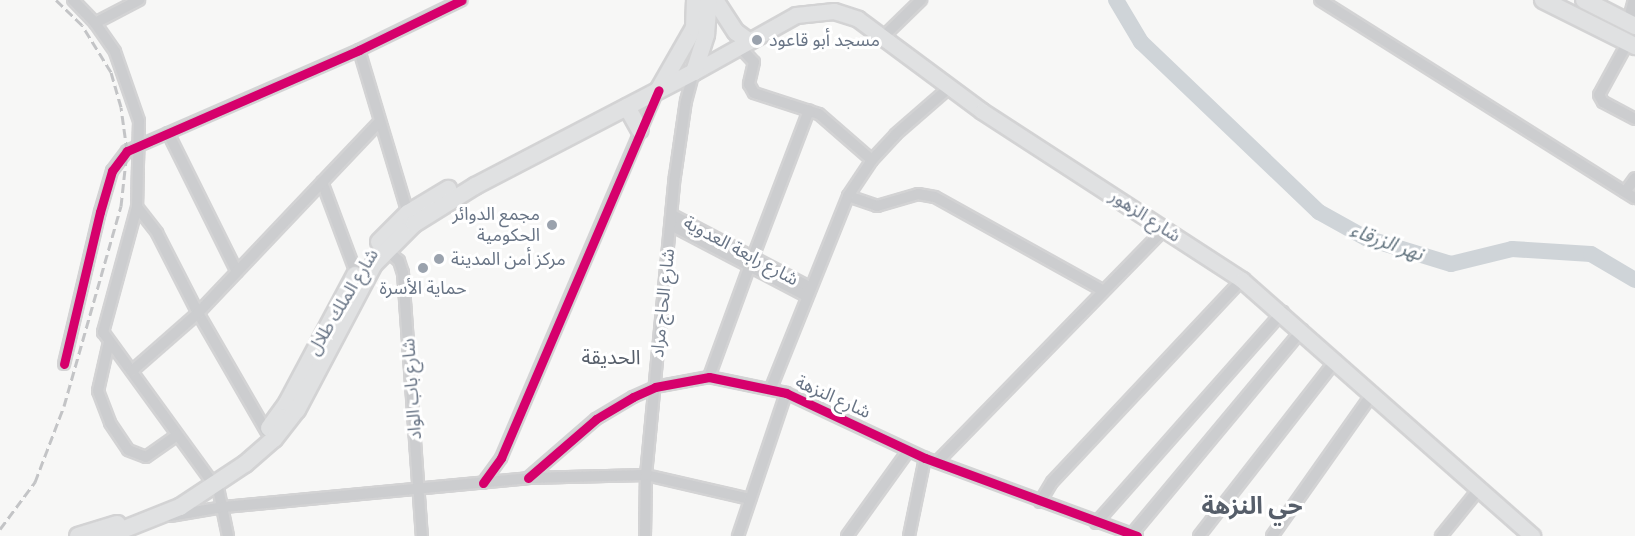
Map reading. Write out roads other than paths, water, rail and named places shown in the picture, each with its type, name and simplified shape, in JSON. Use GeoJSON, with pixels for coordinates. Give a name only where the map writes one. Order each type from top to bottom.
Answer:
{"type":"FeatureCollection","features":[{"type":"Feature","properties":{"kind":"main road"},"geometry":{"type":"LineString","coordinates":[[659,90],[694,28],[695,0]]}},
{"type":"Feature","properties":{"kind":"main road"},"geometry":{"type":"LineString","coordinates":[[695,67],[706,34],[709,0]]}},
{"type":"Feature","properties":{"kind":"main road"},"geometry":{"type":"LineString","coordinates":[[715,0],[743,43]]}},
{"type":"Feature","properties":{"kind":"main road"},"geometry":{"type":"LineString","coordinates":[[1543,0],[1632,44]]}},
{"type":"Feature","properties":{"kind":"main road"},"geometry":{"type":"LineString","coordinates":[[1584,0],[1628,22]]}},
{"type":"Feature","properties":{"kind":"main road"},"geometry":{"type":"LineString","coordinates":[[1599,0],[1628,22]]}},
{"type":"Feature","properties":{"kind":"main road","name":"شارع الزهور"},"geometry":{"type":"LineString","coordinates":[[695,67],[796,15],[821,11],[847,14],[884,36],[949,88],[1166,228],[1242,280],[1283,312],[1532,536]]}},
{"type":"Feature","properties":{"kind":"main road","name":"شارع الملك طلال"},"geometry":{"type":"LineString","coordinates":[[107,536],[158,518],[213,480],[266,431],[287,403],[356,273],[408,213],[668,75],[695,67]]}},
{"type":"Feature","properties":{"kind":"main road","name":"شارع الملك طلال"},"geometry":{"type":"LineString","coordinates":[[78,536],[154,510],[213,480],[260,452],[286,425],[345,315],[386,250],[414,225],[465,192],[659,90],[695,67]]}},
{"type":"Feature","properties":{"kind":"main road"},"geometry":{"type":"LineString","coordinates":[[627,107],[640,130]]}},
{"type":"Feature","properties":{"kind":"street"},"geometry":{"type":"LineString","coordinates":[[73,0],[95,23],[127,78],[139,121],[137,207],[103,327],[109,342],[213,480],[224,507],[228,536]]}},
{"type":"Feature","properties":{"kind":"street"},"geometry":{"type":"LineString","coordinates":[[95,23],[139,0]]}},
{"type":"Feature","properties":{"kind":"street"},"geometry":{"type":"LineString","coordinates":[[64,363],[112,171],[127,151],[140,143],[359,50],[461,0]]}},
{"type":"Feature","properties":{"kind":"street"},"geometry":{"type":"LineString","coordinates":[[884,36],[921,0]]}},
{"type":"Feature","properties":{"kind":"street"},"geometry":{"type":"LineString","coordinates":[[1320,0],[1635,198]]}},
{"type":"Feature","properties":{"kind":"street"},"geometry":{"type":"LineString","coordinates":[[1628,22],[1634,0]]}},
{"type":"Feature","properties":{"kind":"street"},"geometry":{"type":"LineString","coordinates":[[743,43],[754,62],[749,84],[754,93],[809,110],[843,131],[872,160]]}},
{"type":"Feature","properties":{"kind":"street"},"geometry":{"type":"LineString","coordinates":[[1632,44],[1599,95],[1603,102],[1635,119]]}},
{"type":"Feature","properties":{"kind":"street"},"geometry":{"type":"LineString","coordinates":[[359,50],[408,213]]}},
{"type":"Feature","properties":{"kind":"street","name":"شارع الحاج مراد"},"geometry":{"type":"LineString","coordinates":[[645,536],[646,475],[681,133],[695,67]]}},
{"type":"Feature","properties":{"kind":"street"},"geometry":{"type":"LineString","coordinates":[[771,388],[807,291],[848,196],[872,160],[949,88]]}},
{"type":"Feature","properties":{"kind":"street"},"geometry":{"type":"LineString","coordinates":[[483,483],[501,458],[659,90]]}},
{"type":"Feature","properties":{"kind":"street"},"geometry":{"type":"LineString","coordinates":[[708,377],[809,110]]}},
{"type":"Feature","properties":{"kind":"street"},"geometry":{"type":"LineString","coordinates":[[132,371],[198,314],[379,122]]}},
{"type":"Feature","properties":{"kind":"street"},"geometry":{"type":"LineString","coordinates":[[168,133],[237,272]]}},
{"type":"Feature","properties":{"kind":"street"},"geometry":{"type":"LineString","coordinates":[[1625,192],[1635,178]]}},
{"type":"Feature","properties":{"kind":"street"},"geometry":{"type":"LineString","coordinates":[[322,182],[356,273]]}},
{"type":"Feature","properties":{"kind":"street"},"geometry":{"type":"LineString","coordinates":[[848,196],[877,206],[918,194],[935,197],[1102,290]]}},
{"type":"Feature","properties":{"kind":"street"},"geometry":{"type":"LineString","coordinates":[[137,207],[157,233],[198,314],[266,431]]}},
{"type":"Feature","properties":{"kind":"street","name":"شارع رابعة العدوية"},"geometry":{"type":"LineString","coordinates":[[672,220],[807,291]]}},
{"type":"Feature","properties":{"kind":"street"},"geometry":{"type":"LineString","coordinates":[[937,462],[1102,290],[1166,228]]}},
{"type":"Feature","properties":{"kind":"street","name":"شارع باب الواد"},"geometry":{"type":"LineString","coordinates":[[386,250],[399,261],[403,273],[422,536]]}},
{"type":"Feature","properties":{"kind":"street"},"geometry":{"type":"LineString","coordinates":[[1040,502],[1052,482],[1242,280]]}},
{"type":"Feature","properties":{"kind":"street"},"geometry":{"type":"LineString","coordinates":[[1096,523],[1283,312]]}},
{"type":"Feature","properties":{"kind":"street"},"geometry":{"type":"LineString","coordinates":[[1135,535],[1302,330]]}},
{"type":"Feature","properties":{"kind":"street"},"geometry":{"type":"LineString","coordinates":[[109,342],[98,392],[110,423],[128,450],[146,456],[177,435]]}},
{"type":"Feature","properties":{"kind":"street"},"geometry":{"type":"LineString","coordinates":[[1199,536],[1336,360]]}},
{"type":"Feature","properties":{"kind":"street","name":"شارع النزهة"},"geometry":{"type":"LineString","coordinates":[[528,478],[596,419],[655,387],[708,377],[771,388],[786,393],[926,458],[1096,523],[1135,535]]}},
{"type":"Feature","properties":{"kind":"street"},"geometry":{"type":"LineString","coordinates":[[738,536],[786,393]]}},
{"type":"Feature","properties":{"kind":"street"},"geometry":{"type":"LineString","coordinates":[[1272,536],[1373,393]]}},
{"type":"Feature","properties":{"kind":"street"},"geometry":{"type":"LineString","coordinates":[[847,536],[909,451]]}},
{"type":"Feature","properties":{"kind":"street"},"geometry":{"type":"LineString","coordinates":[[501,458],[513,480]]}},
{"type":"Feature","properties":{"kind":"street"},"geometry":{"type":"LineString","coordinates":[[909,536],[926,458]]}},
{"type":"Feature","properties":{"kind":"street"},"geometry":{"type":"LineString","coordinates":[[158,518],[224,507],[528,478],[646,475],[750,499]]}},
{"type":"Feature","properties":{"kind":"street"},"geometry":{"type":"LineString","coordinates":[[1441,536],[1479,489]]}},
{"type":"Feature","properties":{"kind":"waterway","name":"نهر الزرقاء"},"geometry":{"type":"LineString","coordinates":[[1116,0],[1141,42],[1319,212],[1366,238],[1451,264],[1512,249],[1591,254],[1635,280]]}},
{"type":"Feature","properties":{"kind":"railway"},"geometry":{"type":"LineString","coordinates":[[0,529],[35,482],[64,406],[121,206],[127,151],[121,107],[111,72],[82,25],[56,0]]}},
{"type":"Feature","properties":{"kind":"place","name":"مسجد أبو قاعود"},"geometry":{"type":"Point","coordinates":[757,40]}},
{"type":"Feature","properties":{"kind":"place","name":"مجمع الدوائر الحكومية"},"geometry":{"type":"Point","coordinates":[552,225]}},
{"type":"Feature","properties":{"kind":"place","name":"مركز أمن المدينة"},"geometry":{"type":"Point","coordinates":[439,259]}},
{"type":"Feature","properties":{"kind":"place","name":"حماية الأسرة"},"geometry":{"type":"Point","coordinates":[423,268]}},
{"type":"Feature","properties":{"kind":"district","name":"الحديقة"},"geometry":{"type":"Point","coordinates":[611,356]}},
{"type":"Feature","properties":{"kind":"district","name":"حي النزهة"},"geometry":{"type":"Point","coordinates":[1252,506]}}]}
